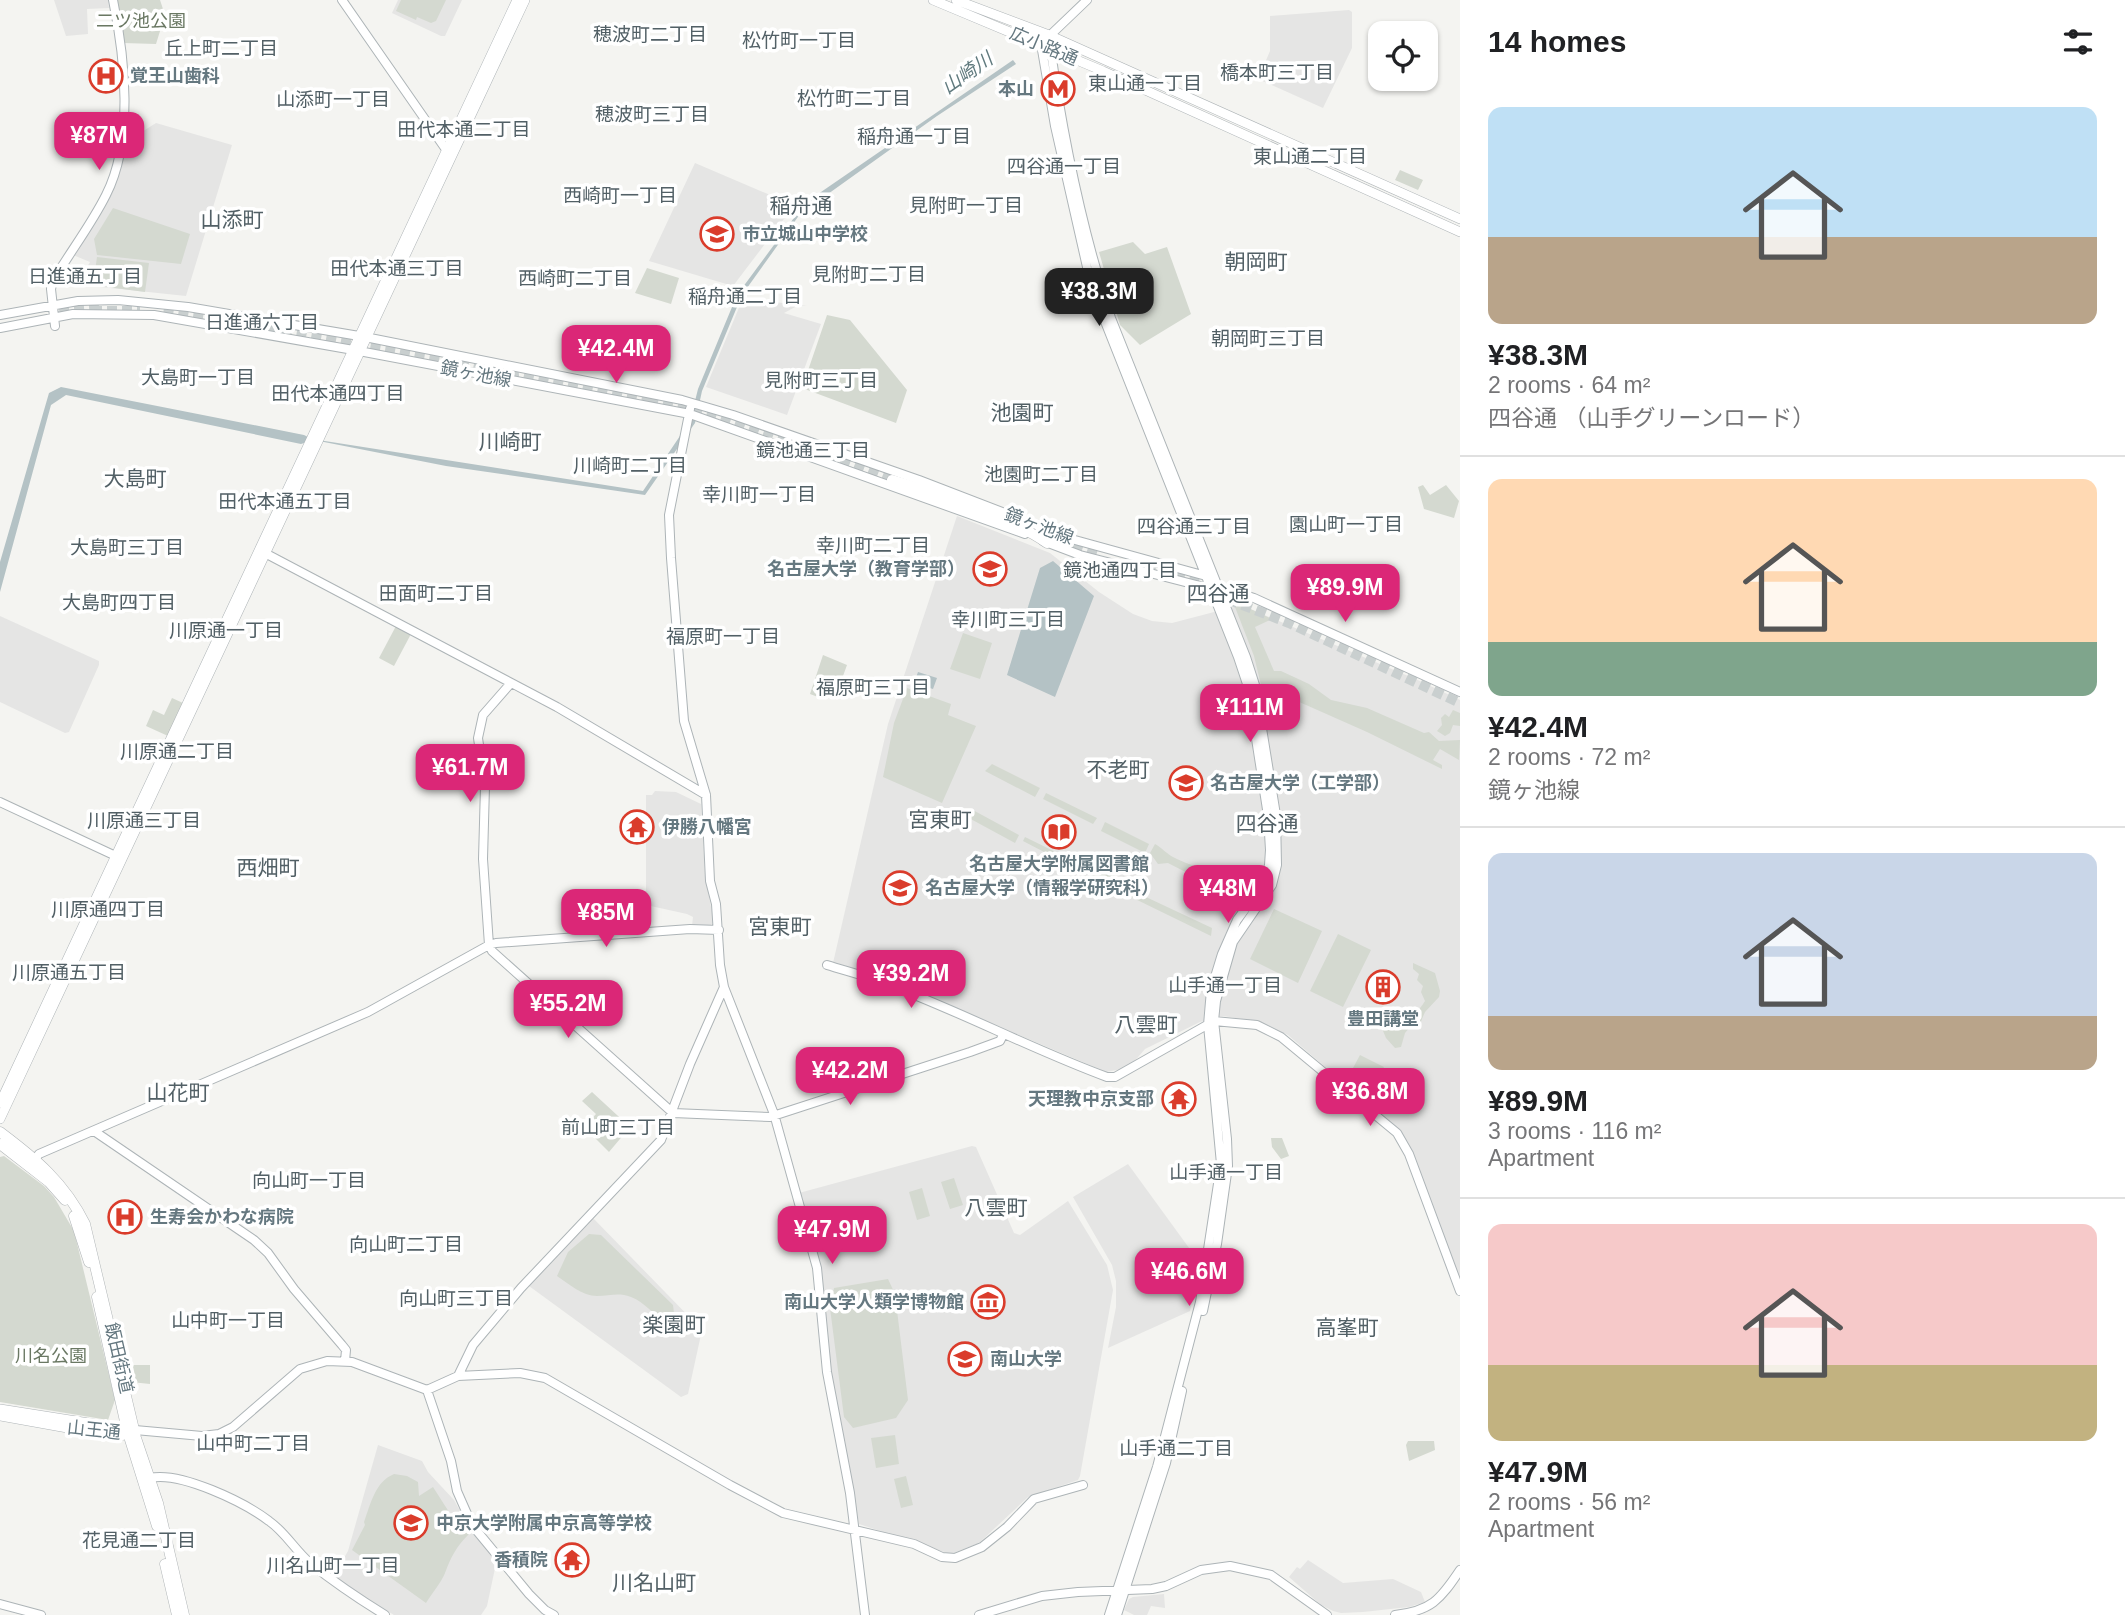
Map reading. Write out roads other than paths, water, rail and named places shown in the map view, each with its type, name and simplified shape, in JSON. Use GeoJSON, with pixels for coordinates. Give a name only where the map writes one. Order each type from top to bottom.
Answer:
{"type":"FeatureCollection","features":[{"type":"Feature","properties":{"kind":"highway"},"geometry":{"type":"LineString","coordinates":[[892,480],[925,489],[1031,532],[1047,543]]}},
{"type":"Feature","properties":{"kind":"highway","name":"飯田街道"},"geometry":{"type":"LineString","coordinates":[[0,1132],[33,1162],[63,1198],[80,1230],[130,1431],[155,1518],[177,1615]]}},
{"type":"Feature","properties":{"kind":"highway","name":"飯田街道"},"geometry":{"type":"LineString","coordinates":[[0,1144],[33,1162]]}},
{"type":"Feature","properties":{"kind":"highway","name":"飯田街道"},"geometry":{"type":"LineString","coordinates":[[130,1431],[150,1478],[160,1512],[184,1615]]}},
{"type":"Feature","properties":{"kind":"main road"},"geometry":{"type":"LineString","coordinates":[[450,152],[517,0]]}},
{"type":"Feature","properties":{"kind":"main road"},"geometry":{"type":"LineString","coordinates":[[0,1119],[355,350],[524,0]]}},
{"type":"Feature","properties":{"kind":"main road","name":"広小路通"},"geometry":{"type":"LineString","coordinates":[[933,0],[1041,44],[1460,232]]}},
{"type":"Feature","properties":{"kind":"main road","name":"広小路通"},"geometry":{"type":"LineString","coordinates":[[956,0],[1049,35],[1460,219]]}},
{"type":"Feature","properties":{"kind":"main road"},"geometry":{"type":"LineString","coordinates":[[0,1103],[119,858]]}},
{"type":"Feature","properties":{"kind":"main road","name":"山王通"},"geometry":{"type":"LineString","coordinates":[[0,1409],[130,1431]]}},
{"type":"Feature","properties":{"kind":"main road","name":"山王通"},"geometry":{"type":"LineString","coordinates":[[0,1416],[112,1436],[130,1431]]}},
{"type":"Feature","properties":{"kind":"street"},"geometry":{"type":"LineString","coordinates":[[55,321],[51,289],[53,281],[107,194],[123,139],[121,46],[113,0]]}},
{"type":"Feature","properties":{"kind":"street"},"geometry":{"type":"LineString","coordinates":[[342,0],[450,152]]}},
{"type":"Feature","properties":{"kind":"street"},"geometry":{"type":"LineString","coordinates":[[1087,0],[1041,44],[1055,126],[1087,267],[1104,319],[1206,576]]}},
{"type":"Feature","properties":{"kind":"street"},"geometry":{"type":"LineString","coordinates":[[1049,35],[1093,265],[1215,588],[1255,685],[1278,833],[1277,865],[1273,883],[1233,942],[1211,1023],[1227,1139],[1228,1166],[1217,1244],[1209,1288],[1166,1463],[1122,1590],[1117,1615]]}},
{"type":"Feature","properties":{"kind":"street","name":"鏡ヶ池線"},"geometry":{"type":"LineString","coordinates":[[0,315],[53,304],[118,300],[152,303],[362,337],[591,380],[691,402],[919,480],[1075,540],[1206,576],[1215,588]]}},
{"type":"Feature","properties":{"kind":"street","name":"鏡ヶ池線"},"geometry":{"type":"LineString","coordinates":[[0,328],[114,313],[154,315],[690,414],[1080,555],[1215,588]]}},
{"type":"Feature","properties":{"kind":"street"},"geometry":{"type":"LineString","coordinates":[[691,402],[669,515],[684,721],[706,795],[710,881],[719,930],[724,987],[775,1116],[817,1268],[827,1372],[856,1531],[865,1615]]}},
{"type":"Feature","properties":{"kind":"street"},"geometry":{"type":"LineString","coordinates":[[263,552],[511,683],[706,795]]}},
{"type":"Feature","properties":{"kind":"street"},"geometry":{"type":"LineString","coordinates":[[1215,588],[1255,598],[1460,692]]}},
{"type":"Feature","properties":{"kind":"street"},"geometry":{"type":"LineString","coordinates":[[511,683],[483,715],[478,738],[485,786],[483,859],[489,945],[492,951],[673,1113],[775,1116],[1000,1041],[1003,1035]]}},
{"type":"Feature","properties":{"kind":"street"},"geometry":{"type":"LineString","coordinates":[[0,802],[119,858]]}},
{"type":"Feature","properties":{"kind":"street"},"geometry":{"type":"LineString","coordinates":[[33,1162],[39,1154],[368,1012],[489,945],[690,929],[719,930]]}},
{"type":"Feature","properties":{"kind":"street"},"geometry":{"type":"LineString","coordinates":[[827,965],[883,982],[1107,1077],[1115,1077],[1211,1023],[1242,1022],[1257,1025],[1281,1037],[1398,1133],[1409,1154],[1460,1291]]}},
{"type":"Feature","properties":{"kind":"street"},"geometry":{"type":"LineString","coordinates":[[457,1376],[473,1345],[505,1307],[662,1140],[690,1064],[724,987]]}},
{"type":"Feature","properties":{"kind":"street"},"geometry":{"type":"LineString","coordinates":[[94,1131],[262,1247],[346,1350],[345,1361]]}},
{"type":"Feature","properties":{"kind":"street"},"geometry":{"type":"LineString","coordinates":[[130,1431],[202,1436],[219,1434],[233,1427],[300,1369],[318,1363],[345,1361],[427,1390],[457,1376],[520,1373],[545,1378],[783,1513],[914,1544],[942,1557],[955,1558],[982,1547],[998,1536],[1034,1499],[1083,1485]]}},
{"type":"Feature","properties":{"kind":"street"},"geometry":{"type":"LineString","coordinates":[[427,1390],[451,1461],[457,1491],[472,1525],[529,1594],[554,1615]]}},
{"type":"Feature","properties":{"kind":"street"},"geometry":{"type":"LineString","coordinates":[[150,1478],[165,1476],[202,1486],[268,1520],[308,1561],[361,1601],[385,1615]]}},
{"type":"Feature","properties":{"kind":"street"},"geometry":{"type":"LineString","coordinates":[[979,1615],[1042,1596],[1166,1587],[1201,1570],[1230,1566],[1271,1575],[1327,1615]]}},
{"type":"Feature","properties":{"kind":"street"},"geometry":{"type":"LineString","coordinates":[[1395,1615],[1414,1613],[1433,1604],[1448,1589],[1460,1570]]}},
{"type":"Feature","properties":{"kind":"street"},"geometry":{"type":"LineString","coordinates":[[1109,1615],[1122,1590]]}},
{"type":"Feature","properties":{"kind":"street"},"geometry":{"type":"LineString","coordinates":[[0,1604],[41,1615]]}},
{"type":"Feature","properties":{"kind":"tunnel"},"geometry":{"type":"LineString","coordinates":[[59,308],[100,305]]}},
{"type":"Feature","properties":{"kind":"tunnel"},"geometry":{"type":"LineString","coordinates":[[164,308],[511,370]]}},
{"type":"Feature","properties":{"kind":"tunnel"},"geometry":{"type":"LineString","coordinates":[[92,311],[140,311]]}},
{"type":"Feature","properties":{"kind":"tunnel"},"geometry":{"type":"LineString","coordinates":[[509,376],[523,375],[656,403]]}},
{"type":"Feature","properties":{"kind":"tunnel"},"geometry":{"type":"LineString","coordinates":[[649,397],[708,412],[805,444]]}},
{"type":"Feature","properties":{"kind":"tunnel"},"geometry":{"type":"LineString","coordinates":[[798,445],[892,480]]}},
{"type":"Feature","properties":{"kind":"tunnel"},"geometry":{"type":"LineString","coordinates":[[1058,543],[1097,556]]}},
{"type":"Feature","properties":{"kind":"tunnel"},"geometry":{"type":"LineString","coordinates":[[1147,563],[1216,585]]}},
{"type":"Feature","properties":{"kind":"tunnel"},"geometry":{"type":"LineString","coordinates":[[1214,594],[1289,623],[1460,703]]}},
{"type":"Feature","properties":{"kind":"place","name":"覚王山歯科"},"geometry":{"type":"Point","coordinates":[106,76]}},
{"type":"Feature","properties":{"kind":"place","name":"本山"},"geometry":{"type":"Point","coordinates":[1058,89]}},
{"type":"Feature","properties":{"kind":"place","name":"市立城山中学校"},"geometry":{"type":"Point","coordinates":[717,234]}},
{"type":"Feature","properties":{"kind":"place","name":"名古屋大学（教育学部）"},"geometry":{"type":"Point","coordinates":[990,569]}},
{"type":"Feature","properties":{"kind":"place","name":"名古屋大学（工学部）"},"geometry":{"type":"Point","coordinates":[1186,783]}},
{"type":"Feature","properties":{"kind":"place","name":"伊勝八幡宮"},"geometry":{"type":"Point","coordinates":[637,827]}},
{"type":"Feature","properties":{"kind":"place","name":"名古屋大学附属図書館"},"geometry":{"type":"Point","coordinates":[1059,832]}},
{"type":"Feature","properties":{"kind":"place","name":"名古屋大学（情報学研究科）"},"geometry":{"type":"Point","coordinates":[900,888]}},
{"type":"Feature","properties":{"kind":"place","name":"豊田講堂"},"geometry":{"type":"Point","coordinates":[1383,987]}},
{"type":"Feature","properties":{"kind":"place","name":"天理教中京支部"},"geometry":{"type":"Point","coordinates":[1179,1099]}},
{"type":"Feature","properties":{"kind":"place","name":"生寿会かわな病院"},"geometry":{"type":"Point","coordinates":[125,1217]}},
{"type":"Feature","properties":{"kind":"place","name":"南山大学人類学博物館"},"geometry":{"type":"Point","coordinates":[988,1302]}},
{"type":"Feature","properties":{"kind":"place","name":"南山大学"},"geometry":{"type":"Point","coordinates":[965,1359]}},
{"type":"Feature","properties":{"kind":"place","name":"中京大学附属中京高等学校"},"geometry":{"type":"Point","coordinates":[411,1523]}},
{"type":"Feature","properties":{"kind":"place","name":"香積院"},"geometry":{"type":"Point","coordinates":[572,1560]}},
{"type":"Feature","properties":{"kind":"district","name":"穂波町二丁目"},"geometry":{"type":"Point","coordinates":[650,34]}},
{"type":"Feature","properties":{"kind":"district","name":"松竹町一丁目"},"geometry":{"type":"Point","coordinates":[799,40]}},
{"type":"Feature","properties":{"kind":"district","name":"丘上町二丁目"},"geometry":{"type":"Point","coordinates":[221,48]}},
{"type":"Feature","properties":{"kind":"district","name":"橋本町三丁目"},"geometry":{"type":"Point","coordinates":[1277,72]}},
{"type":"Feature","properties":{"kind":"district","name":"東山通一丁目"},"geometry":{"type":"Point","coordinates":[1145,83]}},
{"type":"Feature","properties":{"kind":"district","name":"松竹町二丁目"},"geometry":{"type":"Point","coordinates":[854,98]}},
{"type":"Feature","properties":{"kind":"district","name":"山添町一丁目"},"geometry":{"type":"Point","coordinates":[333,99]}},
{"type":"Feature","properties":{"kind":"district","name":"穂波町三丁目"},"geometry":{"type":"Point","coordinates":[652,114]}},
{"type":"Feature","properties":{"kind":"district","name":"田代本通二丁目"},"geometry":{"type":"Point","coordinates":[464,129]}},
{"type":"Feature","properties":{"kind":"district","name":"稲舟通一丁目"},"geometry":{"type":"Point","coordinates":[914,136]}},
{"type":"Feature","properties":{"kind":"district","name":"東山通二丁目"},"geometry":{"type":"Point","coordinates":[1310,156]}},
{"type":"Feature","properties":{"kind":"district","name":"四谷通一丁目"},"geometry":{"type":"Point","coordinates":[1064,166]}},
{"type":"Feature","properties":{"kind":"district","name":"西崎町一丁目"},"geometry":{"type":"Point","coordinates":[620,195]}},
{"type":"Feature","properties":{"kind":"district","name":"稲舟通"},"geometry":{"type":"Point","coordinates":[801,205]}},
{"type":"Feature","properties":{"kind":"district","name":"見附町一丁目"},"geometry":{"type":"Point","coordinates":[966,205]}},
{"type":"Feature","properties":{"kind":"district","name":"山添町"},"geometry":{"type":"Point","coordinates":[232,219]}},
{"type":"Feature","properties":{"kind":"district","name":"朝岡町"},"geometry":{"type":"Point","coordinates":[1256,261]}},
{"type":"Feature","properties":{"kind":"district","name":"田代本通三丁目"},"geometry":{"type":"Point","coordinates":[397,268]}},
{"type":"Feature","properties":{"kind":"district","name":"見附町二丁目"},"geometry":{"type":"Point","coordinates":[869,274]}},
{"type":"Feature","properties":{"kind":"district","name":"日進通五丁目"},"geometry":{"type":"Point","coordinates":[85,276]}},
{"type":"Feature","properties":{"kind":"district","name":"西崎町二丁目"},"geometry":{"type":"Point","coordinates":[575,278]}},
{"type":"Feature","properties":{"kind":"district","name":"稲舟通二丁目"},"geometry":{"type":"Point","coordinates":[745,296]}},
{"type":"Feature","properties":{"kind":"district","name":"日進通六丁目"},"geometry":{"type":"Point","coordinates":[262,322]}},
{"type":"Feature","properties":{"kind":"district","name":"朝岡町三丁目"},"geometry":{"type":"Point","coordinates":[1268,338]}},
{"type":"Feature","properties":{"kind":"district","name":"大島町一丁目"},"geometry":{"type":"Point","coordinates":[198,377]}},
{"type":"Feature","properties":{"kind":"district","name":"見附町三丁目"},"geometry":{"type":"Point","coordinates":[821,380]}},
{"type":"Feature","properties":{"kind":"district","name":"田代本通四丁目"},"geometry":{"type":"Point","coordinates":[338,393]}},
{"type":"Feature","properties":{"kind":"district","name":"池園町"},"geometry":{"type":"Point","coordinates":[1022,412]}},
{"type":"Feature","properties":{"kind":"district","name":"川崎町"},"geometry":{"type":"Point","coordinates":[510,441]}},
{"type":"Feature","properties":{"kind":"district","name":"鏡池通三丁目"},"geometry":{"type":"Point","coordinates":[813,450]}},
{"type":"Feature","properties":{"kind":"district","name":"川崎町二丁目"},"geometry":{"type":"Point","coordinates":[630,465]}},
{"type":"Feature","properties":{"kind":"district","name":"池園町二丁目"},"geometry":{"type":"Point","coordinates":[1041,474]}},
{"type":"Feature","properties":{"kind":"district","name":"大島町"},"geometry":{"type":"Point","coordinates":[135,478]}},
{"type":"Feature","properties":{"kind":"district","name":"幸川町一丁目"},"geometry":{"type":"Point","coordinates":[759,494]}},
{"type":"Feature","properties":{"kind":"district","name":"田代本通五丁目"},"geometry":{"type":"Point","coordinates":[285,501]}},
{"type":"Feature","properties":{"kind":"district","name":"園山町一丁目"},"geometry":{"type":"Point","coordinates":[1346,524]}},
{"type":"Feature","properties":{"kind":"district","name":"四谷通三丁目"},"geometry":{"type":"Point","coordinates":[1194,526]}},
{"type":"Feature","properties":{"kind":"district","name":"幸川町二丁目"},"geometry":{"type":"Point","coordinates":[873,545]}},
{"type":"Feature","properties":{"kind":"district","name":"大島町三丁目"},"geometry":{"type":"Point","coordinates":[127,547]}},
{"type":"Feature","properties":{"kind":"district","name":"鏡池通四丁目"},"geometry":{"type":"Point","coordinates":[1120,570]}},
{"type":"Feature","properties":{"kind":"district","name":"田面町二丁目"},"geometry":{"type":"Point","coordinates":[436,593]}},
{"type":"Feature","properties":{"kind":"district","name":"四谷通"},"geometry":{"type":"Point","coordinates":[1218,593]}},
{"type":"Feature","properties":{"kind":"district","name":"大島町四丁目"},"geometry":{"type":"Point","coordinates":[119,602]}},
{"type":"Feature","properties":{"kind":"district","name":"幸川町三丁目"},"geometry":{"type":"Point","coordinates":[1008,619]}},
{"type":"Feature","properties":{"kind":"district","name":"川原通一丁目"},"geometry":{"type":"Point","coordinates":[226,630]}},
{"type":"Feature","properties":{"kind":"district","name":"福原町一丁目"},"geometry":{"type":"Point","coordinates":[723,636]}},
{"type":"Feature","properties":{"kind":"district","name":"福原町三丁目"},"geometry":{"type":"Point","coordinates":[873,687]}},
{"type":"Feature","properties":{"kind":"district","name":"川原通二丁目"},"geometry":{"type":"Point","coordinates":[177,751]}},
{"type":"Feature","properties":{"kind":"district","name":"不老町"},"geometry":{"type":"Point","coordinates":[1118,769]}},
{"type":"Feature","properties":{"kind":"district","name":"宮東町"},"geometry":{"type":"Point","coordinates":[940,819]}},
{"type":"Feature","properties":{"kind":"district","name":"川原通三丁目"},"geometry":{"type":"Point","coordinates":[144,820]}},
{"type":"Feature","properties":{"kind":"district","name":"四谷通"},"geometry":{"type":"Point","coordinates":[1267,823]}},
{"type":"Feature","properties":{"kind":"district","name":"西畑町"},"geometry":{"type":"Point","coordinates":[268,867]}},
{"type":"Feature","properties":{"kind":"district","name":"川原通四丁目"},"geometry":{"type":"Point","coordinates":[108,909]}},
{"type":"Feature","properties":{"kind":"district","name":"宮東町"},"geometry":{"type":"Point","coordinates":[780,926]}},
{"type":"Feature","properties":{"kind":"district","name":"川原通五丁目"},"geometry":{"type":"Point","coordinates":[69,972]}},
{"type":"Feature","properties":{"kind":"district","name":"山手通一丁目"},"geometry":{"type":"Point","coordinates":[1225,985]}},
{"type":"Feature","properties":{"kind":"district","name":"八雲町"},"geometry":{"type":"Point","coordinates":[1146,1024]}},
{"type":"Feature","properties":{"kind":"district","name":"山花町"},"geometry":{"type":"Point","coordinates":[178,1092]}},
{"type":"Feature","properties":{"kind":"district","name":"前山町三丁目"},"geometry":{"type":"Point","coordinates":[618,1127]}},
{"type":"Feature","properties":{"kind":"district","name":"山手通一丁目"},"geometry":{"type":"Point","coordinates":[1226,1172]}},
{"type":"Feature","properties":{"kind":"district","name":"向山町一丁目"},"geometry":{"type":"Point","coordinates":[309,1180]}},
{"type":"Feature","properties":{"kind":"district","name":"八雲町"},"geometry":{"type":"Point","coordinates":[996,1207]}},
{"type":"Feature","properties":{"kind":"district","name":"向山町二丁目"},"geometry":{"type":"Point","coordinates":[406,1244]}},
{"type":"Feature","properties":{"kind":"district","name":"向山町三丁目"},"geometry":{"type":"Point","coordinates":[456,1298]}},
{"type":"Feature","properties":{"kind":"district","name":"山中町一丁目"},"geometry":{"type":"Point","coordinates":[228,1320]}},
{"type":"Feature","properties":{"kind":"district","name":"楽園町"},"geometry":{"type":"Point","coordinates":[674,1324]}},
{"type":"Feature","properties":{"kind":"district","name":"高峯町"},"geometry":{"type":"Point","coordinates":[1347,1327]}},
{"type":"Feature","properties":{"kind":"district","name":"山中町二丁目"},"geometry":{"type":"Point","coordinates":[253,1443]}},
{"type":"Feature","properties":{"kind":"district","name":"山手通二丁目"},"geometry":{"type":"Point","coordinates":[1176,1448]}},
{"type":"Feature","properties":{"kind":"district","name":"花見通二丁目"},"geometry":{"type":"Point","coordinates":[139,1540]}},
{"type":"Feature","properties":{"kind":"district","name":"川名山町一丁目"},"geometry":{"type":"Point","coordinates":[333,1565]}},
{"type":"Feature","properties":{"kind":"district","name":"川名山町"},"geometry":{"type":"Point","coordinates":[654,1582]}},
{"type":"Feature","properties":{"kind":"park label","name":"二ツ池公園"},"geometry":{"type":"Point","coordinates":[141,21]}},
{"type":"Feature","properties":{"kind":"park label","name":"川名公園"},"geometry":{"type":"Point","coordinates":[51,1356]}},
{"type":"Feature","properties":{"kind":"water label","name":"山崎川"},"geometry":{"type":"Point","coordinates":[967,73]}}]}
